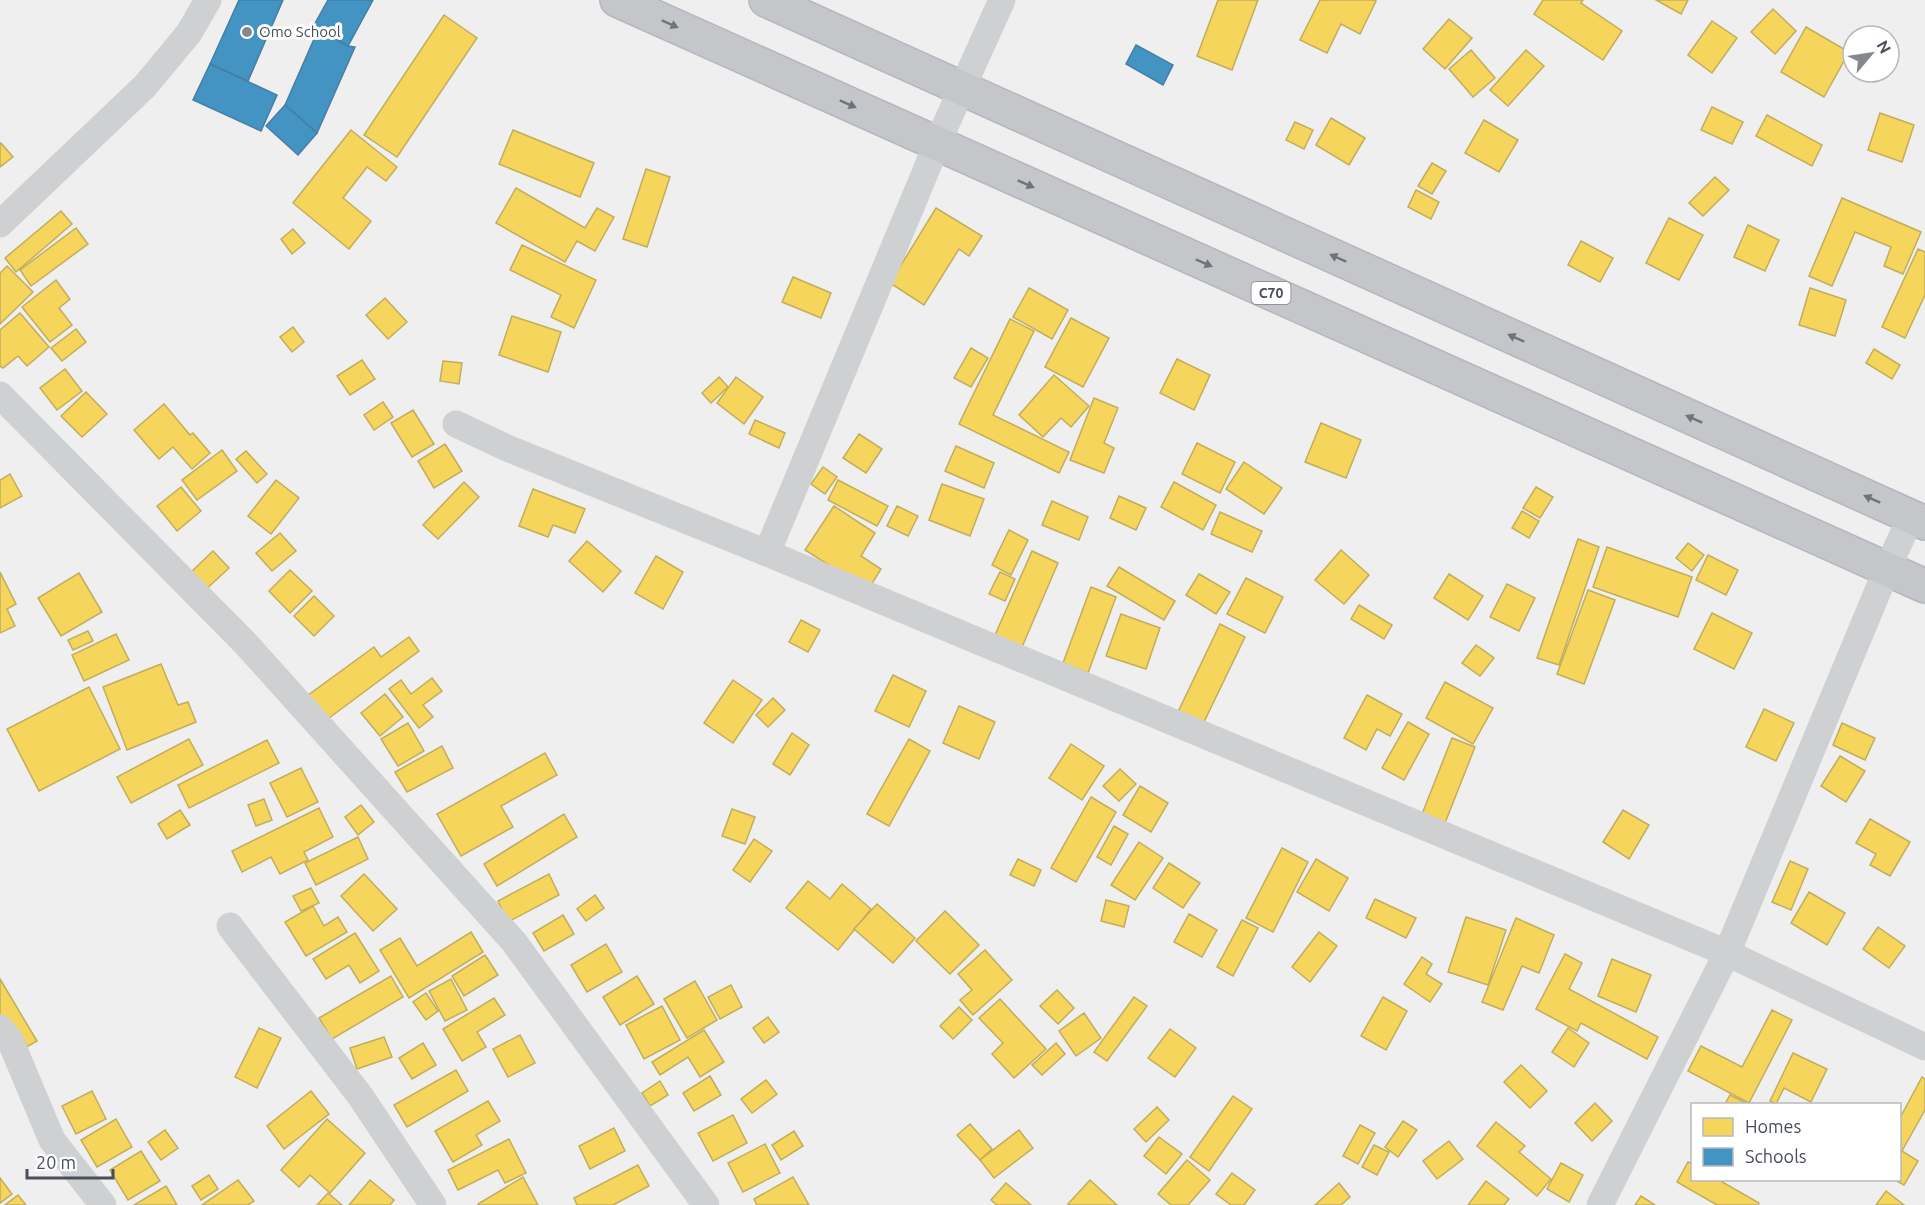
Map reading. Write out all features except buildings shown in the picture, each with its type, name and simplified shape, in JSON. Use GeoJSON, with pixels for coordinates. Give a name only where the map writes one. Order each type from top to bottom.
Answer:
{"type":"FeatureCollection","features":[{"type":"Feature","properties":{"kind":"highway","name":"C70"},"geometry":{"type":"LineString","coordinates":[[617,0],[1925,586]]}},
{"type":"Feature","properties":{"kind":"highway"},"geometry":{"type":"LineString","coordinates":[[766,0],[1918,520]]}},
{"type":"Feature","properties":{"kind":"street"},"geometry":{"type":"LineString","coordinates":[[0,224],[146,86],[189,33],[208,0]]}},
{"type":"Feature","properties":{"kind":"street"},"geometry":{"type":"LineString","coordinates":[[767,553],[960,88],[1002,0]]}},
{"type":"Feature","properties":{"kind":"street"},"geometry":{"type":"LineString","coordinates":[[0,395],[246,644],[514,942],[706,1205]]}},
{"type":"Feature","properties":{"kind":"street"},"geometry":{"type":"LineString","coordinates":[[456,424],[507,448],[767,553],[1727,953],[1925,1047]]}},
{"type":"Feature","properties":{"kind":"street"},"geometry":{"type":"LineString","coordinates":[[1600,1205],[1727,953],[1887,569],[1918,520]]}},
{"type":"Feature","properties":{"kind":"street"},"geometry":{"type":"LineString","coordinates":[[230,926],[361,1097],[433,1205]]}},
{"type":"Feature","properties":{"kind":"street"},"geometry":{"type":"LineString","coordinates":[[0,1028],[10,1040],[52,1140],[103,1205]]}},
{"type":"Feature","properties":{"kind":"place","name":"Omo School"},"geometry":{"type":"Point","coordinates":[247,32]}}]}
